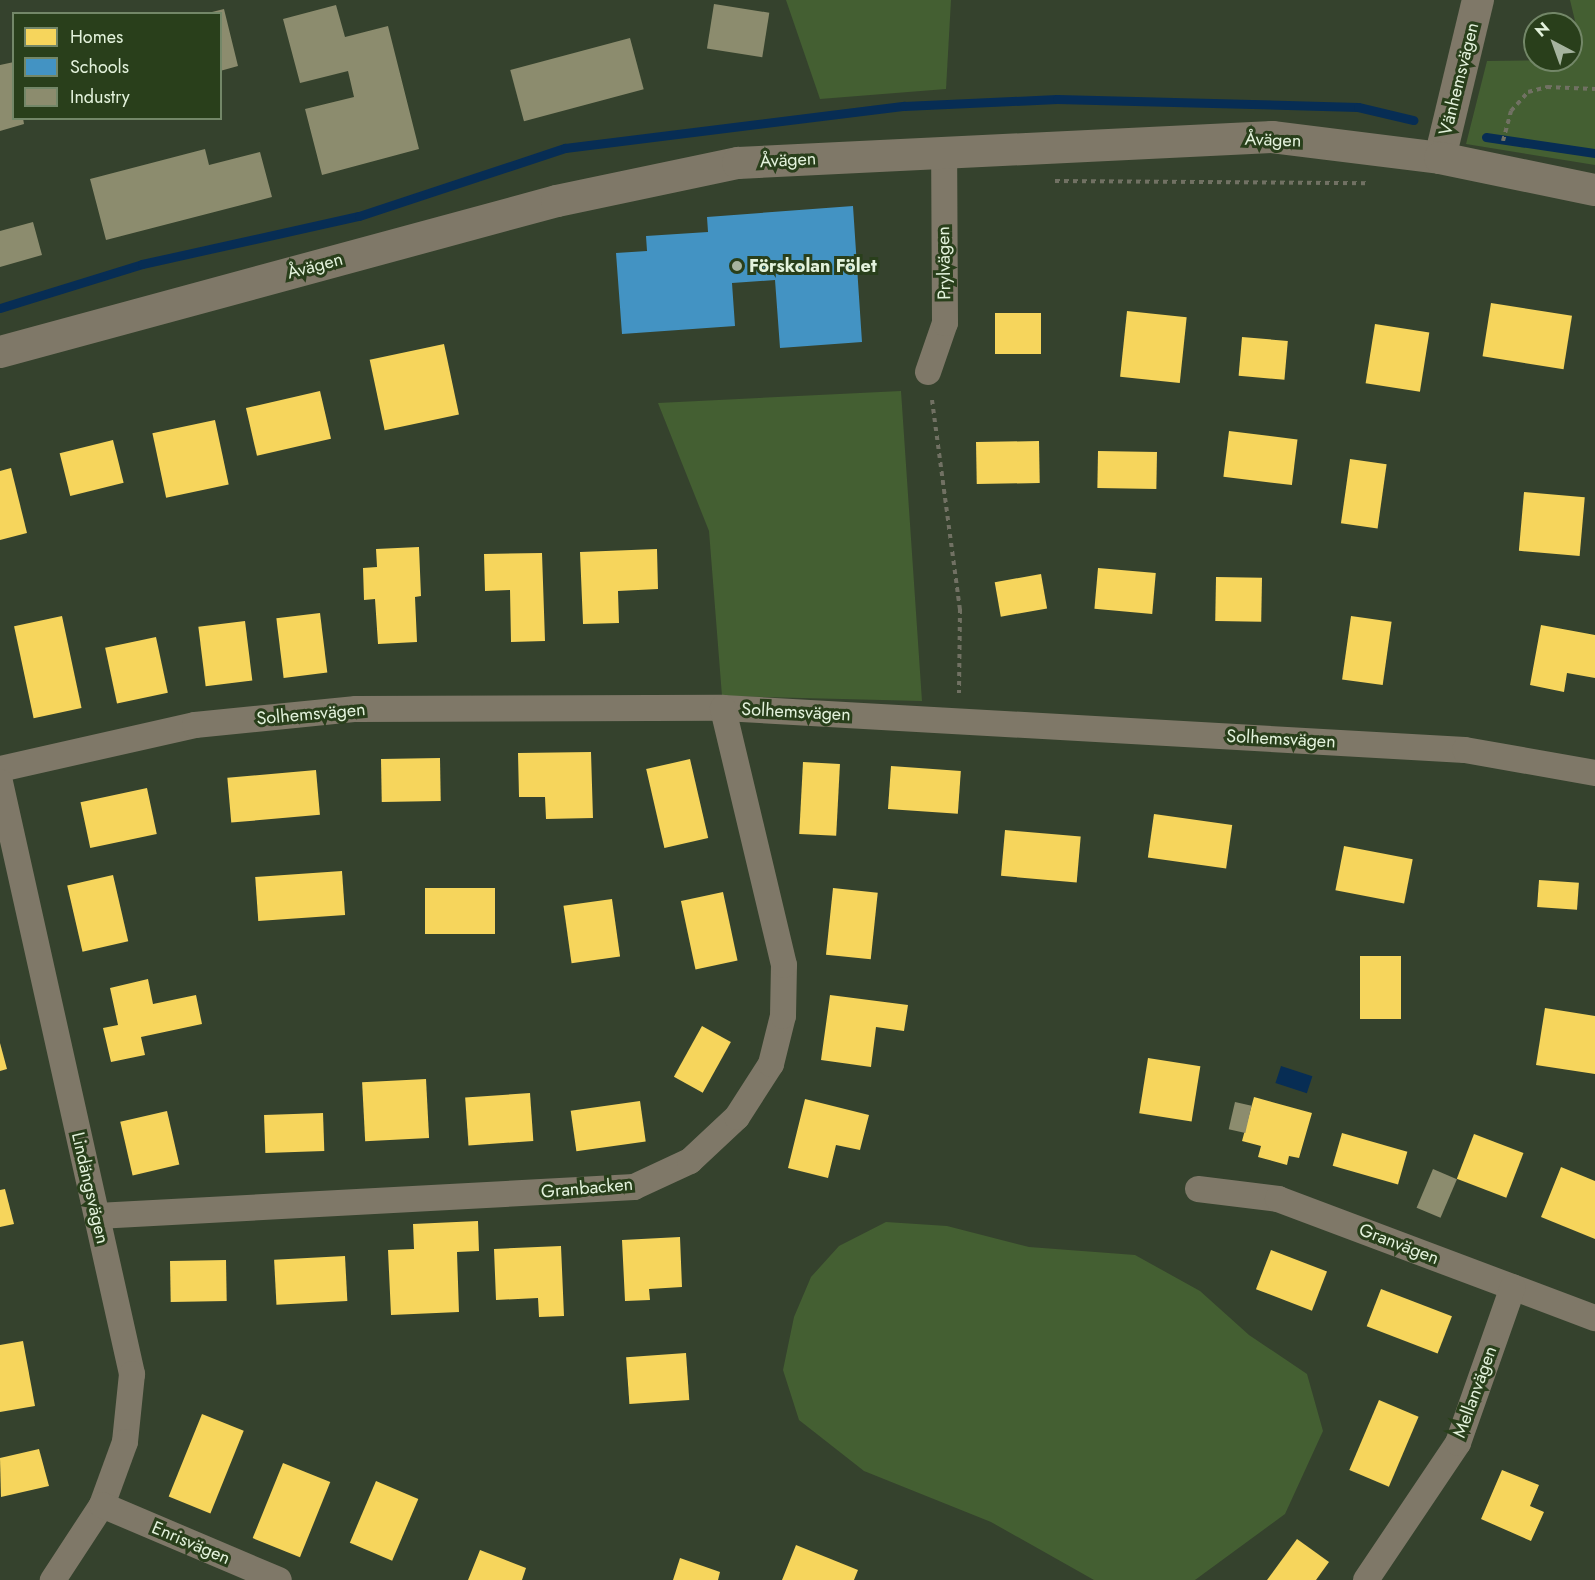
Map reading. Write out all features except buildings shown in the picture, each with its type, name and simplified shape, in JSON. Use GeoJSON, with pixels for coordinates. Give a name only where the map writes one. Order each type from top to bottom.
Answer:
{"type":"FeatureCollection","features":[{"type":"Feature","properties":{"kind":"street","name":"Vänhemsvägen"},"geometry":{"type":"LineString","coordinates":[[1440,158],[1478,0]]}},
{"type":"Feature","properties":{"kind":"street","name":"Åvägen"},"geometry":{"type":"LineString","coordinates":[[0,352],[557,201],[648,180],[738,163],[944,151],[1272,137],[1440,158],[1595,190]]}},
{"type":"Feature","properties":{"kind":"street","name":"Prylvägen"},"geometry":{"type":"LineString","coordinates":[[928,372],[945,323],[944,151]]}},
{"type":"Feature","properties":{"kind":"street","name":"Solhemsvägen"},"geometry":{"type":"LineString","coordinates":[[0,769],[195,724],[356,709],[723,708],[958,719],[1465,750],[1595,773]]}},
{"type":"Feature","properties":{"kind":"street","name":"Granbacken"},"geometry":{"type":"LineString","coordinates":[[97,1216],[634,1187],[690,1161],[736,1117],[771,1064],[783,1016],[784,965],[723,708]]}},
{"type":"Feature","properties":{"kind":"street","name":"Lindängsvägen"},"geometry":{"type":"LineString","coordinates":[[0,782],[132,1374],[125,1442],[102,1505],[53,1580]]}},
{"type":"Feature","properties":{"kind":"street","name":"Granvägen"},"geometry":{"type":"LineString","coordinates":[[1198,1189],[1278,1199],[1595,1318]]}},
{"type":"Feature","properties":{"kind":"street","name":"Mellanvägen"},"geometry":{"type":"LineString","coordinates":[[1366,1580],[1458,1443],[1513,1287]]}},
{"type":"Feature","properties":{"kind":"street","name":"Enrisvägen"},"geometry":{"type":"LineString","coordinates":[[102,1505],[279,1580]]}},
{"type":"Feature","properties":{"kind":"path"},"geometry":{"type":"LineString","coordinates":[[1507,125],[1517,100],[1528,92],[1547,87],[1595,89]]}},
{"type":"Feature","properties":{"kind":"path"},"geometry":{"type":"LineString","coordinates":[[1049,181],[1381,183]]}},
{"type":"Feature","properties":{"kind":"path"},"geometry":{"type":"LineString","coordinates":[[928,372],[960,609],[958,719]]}},
{"type":"Feature","properties":{"kind":"green space"},"geometry":{"type":"Polygon","coordinates":[[[786,0],[951,0],[946,89],[820,99],[786,0]]]}},
{"type":"Feature","properties":{"kind":"green space"},"geometry":{"type":"Polygon","coordinates":[[[1570,0],[1595,0],[1595,165],[1466,144],[1487,61],[1523,61],[1523,72],[1583,72],[1583,12],[1573,12],[1570,0]]]}},
{"type":"Feature","properties":{"kind":"green space"},"geometry":{"type":"Polygon","coordinates":[[[901,391],[922,701],[722,696],[709,531],[658,403],[901,391]]]}},
{"type":"Feature","properties":{"kind":"green space"},"geometry":{"type":"Polygon","coordinates":[[[886,1222],[947,1226],[1029,1247],[1135,1255],[1200,1291],[1249,1335],[1307,1374],[1323,1431],[1285,1514],[1195,1580],[1094,1580],[991,1522],[864,1471],[799,1420],[783,1370],[794,1317],[811,1277],[839,1246],[886,1222]]]}},
{"type":"Feature","properties":{"kind":"water"},"geometry":{"type":"Polygon","coordinates":[[[1281,1066],[1312,1076],[1307,1093],[1275,1083],[1281,1066]]]}},
{"type":"Feature","properties":{"kind":"waterway"},"geometry":{"type":"LineString","coordinates":[[0,308],[142,264],[359,216],[565,148],[904,106],[1057,99],[1358,107],[1413,120]]}},
{"type":"Feature","properties":{"kind":"waterway"},"geometry":{"type":"LineString","coordinates":[[1486,137],[1595,153]]}},
{"type":"Feature","properties":{"kind":"place","name":"Förskolan Fölet"},"geometry":{"type":"Point","coordinates":[737,266]}}]}
